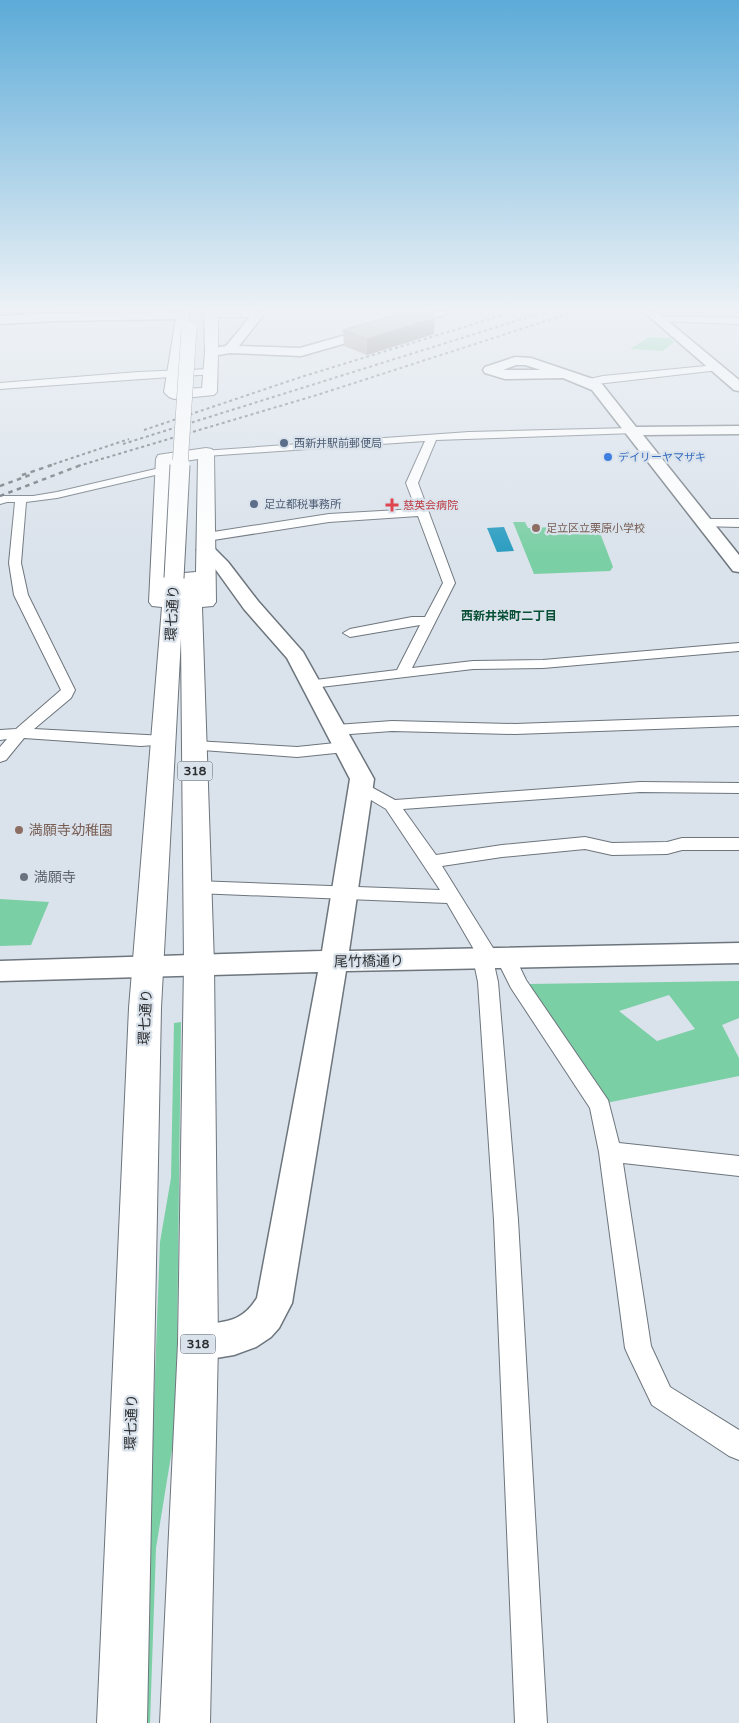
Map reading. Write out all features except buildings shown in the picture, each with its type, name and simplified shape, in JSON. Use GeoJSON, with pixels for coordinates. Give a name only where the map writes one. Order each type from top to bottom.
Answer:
{"type":"FeatureCollection","features":[{"type":"Feature","properties":{"kind":"main road"},"geometry":{"type":"LineString","coordinates":[[172,392],[205,392]]}},
{"type":"Feature","properties":{"kind":"main road","name":"環七通り"},"geometry":{"type":"LineString","coordinates":[[185,1723],[198,1343],[199,964],[194,709],[183,578],[179,474],[188,392]]}},
{"type":"Feature","properties":{"kind":"main road"},"geometry":{"type":"LineString","coordinates":[[165,730],[157,684],[164,459],[206,453],[206,625],[194,709]]}},
{"type":"Feature","properties":{"kind":"main road","name":"環七通り"},"geometry":{"type":"LineString","coordinates":[[122,1723],[140,1129],[147,966],[165,730],[183,578]]}},
{"type":"Feature","properties":{"kind":"street"},"geometry":{"type":"LineString","coordinates":[[602,392],[739,567]]}},
{"type":"Feature","properties":{"kind":"street"},"geometry":{"type":"LineString","coordinates":[[206,453],[432,438],[631,431],[739,430]]}},
{"type":"Feature","properties":{"kind":"street"},"geometry":{"type":"LineString","coordinates":[[402,672],[430,622],[448,583],[412,484],[432,438]]}},
{"type":"Feature","properties":{"kind":"street"},"geometry":{"type":"LineString","coordinates":[[0,500],[4,498],[21,499],[57,495],[164,470]]}},
{"type":"Feature","properties":{"kind":"street"},"geometry":{"type":"LineString","coordinates":[[0,757],[20,734],[66,695],[68,690],[21,595],[15,563],[21,499]]}},
{"type":"Feature","properties":{"kind":"street"},"geometry":{"type":"LineString","coordinates":[[198,1343],[243,1336],[256,1329],[274,1303],[334,962],[362,787],[362,779],[358,771],[296,656],[256,612],[206,544],[329,518],[421,512]]}},
{"type":"Feature","properties":{"kind":"street"},"geometry":{"type":"LineString","coordinates":[[704,523],[739,523]]}},
{"type":"Feature","properties":{"kind":"street"},"geometry":{"type":"LineString","coordinates":[[350,633],[412,621],[430,622]]}},
{"type":"Feature","properties":{"kind":"street"},"geometry":{"type":"LineString","coordinates":[[312,684],[473,665],[551,663],[739,647]]}},
{"type":"Feature","properties":{"kind":"street"},"geometry":{"type":"LineString","coordinates":[[194,746],[297,752],[340,738],[392,726],[514,729],[739,722]]}},
{"type":"Feature","properties":{"kind":"street"},"geometry":{"type":"LineString","coordinates":[[0,735],[20,734],[141,741],[165,730]]}},
{"type":"Feature","properties":{"kind":"street"},"geometry":{"type":"LineString","coordinates":[[362,787],[392,805],[432,862],[493,958],[518,983],[600,1106],[610,1152],[638,1348],[661,1396],[739,1446]]}},
{"type":"Feature","properties":{"kind":"street"},"geometry":{"type":"LineString","coordinates":[[392,805],[640,787],[739,788]]}},
{"type":"Feature","properties":{"kind":"street"},"geometry":{"type":"LineString","coordinates":[[432,862],[502,851],[585,843],[612,849],[667,848],[682,844],[739,844]]}},
{"type":"Feature","properties":{"kind":"street"},"geometry":{"type":"LineString","coordinates":[[196,887],[453,897]]}},
{"type":"Feature","properties":{"kind":"street","name":"尾竹橋通り"},"geometry":{"type":"LineString","coordinates":[[0,971],[199,964],[739,953]]}},
{"type":"Feature","properties":{"kind":"street"},"geometry":{"type":"LineString","coordinates":[[493,958],[488,982],[506,1220],[531,1723]]}},
{"type":"Feature","properties":{"kind":"street"},"geometry":{"type":"LineString","coordinates":[[610,1152],[739,1166]]}},
{"type":"Feature","properties":{"kind":"green space"},"geometry":{"type":"Polygon","coordinates":[[[513,522],[525,522],[528,528],[597,525],[613,567],[610,571],[534,574],[513,522]]]}},
{"type":"Feature","properties":{"kind":"green space"},"geometry":{"type":"Polygon","coordinates":[[[0,899],[49,902],[31,945],[0,946],[0,899]]]}},
{"type":"Feature","properties":{"kind":"green space"},"geometry":{"type":"Polygon","coordinates":[[[739,981],[739,1018],[722,1025],[739,1058],[739,1076],[606,1103],[528,984],[739,981]],[[669,995],[619,1011],[657,1041],[695,1029],[669,995]]]}},
{"type":"Feature","properties":{"kind":"green space"},"geometry":{"type":"Polygon","coordinates":[[[181,1022],[176,1425],[156,1548],[150,1723],[142,1723],[160,1242],[171,1178],[174,1023],[181,1022]]]}},
{"type":"Feature","properties":{"kind":"water"},"geometry":{"type":"Polygon","coordinates":[[[504,527],[514,551],[497,552],[487,528],[504,527]]]}},
{"type":"Feature","properties":{"kind":"railway"},"geometry":{"type":"LineString","coordinates":[[144,430],[255,392]]}},
{"type":"Feature","properties":{"kind":"railway"},"geometry":{"type":"LineString","coordinates":[[123,444],[288,392]]}},
{"type":"Feature","properties":{"kind":"railway"},"geometry":{"type":"LineString","coordinates":[[80,465],[325,392]]}},
{"type":"Feature","properties":{"kind":"railway"},"geometry":{"type":"LineString","coordinates":[[48,466],[129,439]]}},
{"type":"Feature","properties":{"kind":"railway"},"geometry":{"type":"LineString","coordinates":[[22,475],[52,465]]}},
{"type":"Feature","properties":{"kind":"railway"},"geometry":{"type":"LineString","coordinates":[[0,496],[80,465]]}},
{"type":"Feature","properties":{"kind":"railway"},"geometry":{"type":"LineString","coordinates":[[0,486],[30,475]]}},
{"type":"Feature","properties":{"kind":"place","name":"西新井駅前郵便局"},"geometry":{"type":"Point","coordinates":[284,443]}},
{"type":"Feature","properties":{"kind":"place","name":"デイリーヤマザキ"},"geometry":{"type":"Point","coordinates":[608,457]}},
{"type":"Feature","properties":{"kind":"place","name":"足立都税事務所"},"geometry":{"type":"Point","coordinates":[254,504]}},
{"type":"Feature","properties":{"kind":"place","name":"慈英会病院"},"geometry":{"type":"Point","coordinates":[392,505]}},
{"type":"Feature","properties":{"kind":"place","name":"足立区立栗原小学校"},"geometry":{"type":"Point","coordinates":[536,528]}},
{"type":"Feature","properties":{"kind":"place","name":"満願寺幼稚園"},"geometry":{"type":"Point","coordinates":[19,830]}},
{"type":"Feature","properties":{"kind":"place","name":"満願寺"},"geometry":{"type":"Point","coordinates":[24,877]}},
{"type":"Feature","properties":{"kind":"district","name":"西新井栄町二丁目"},"geometry":{"type":"Point","coordinates":[509,616]}}]}
